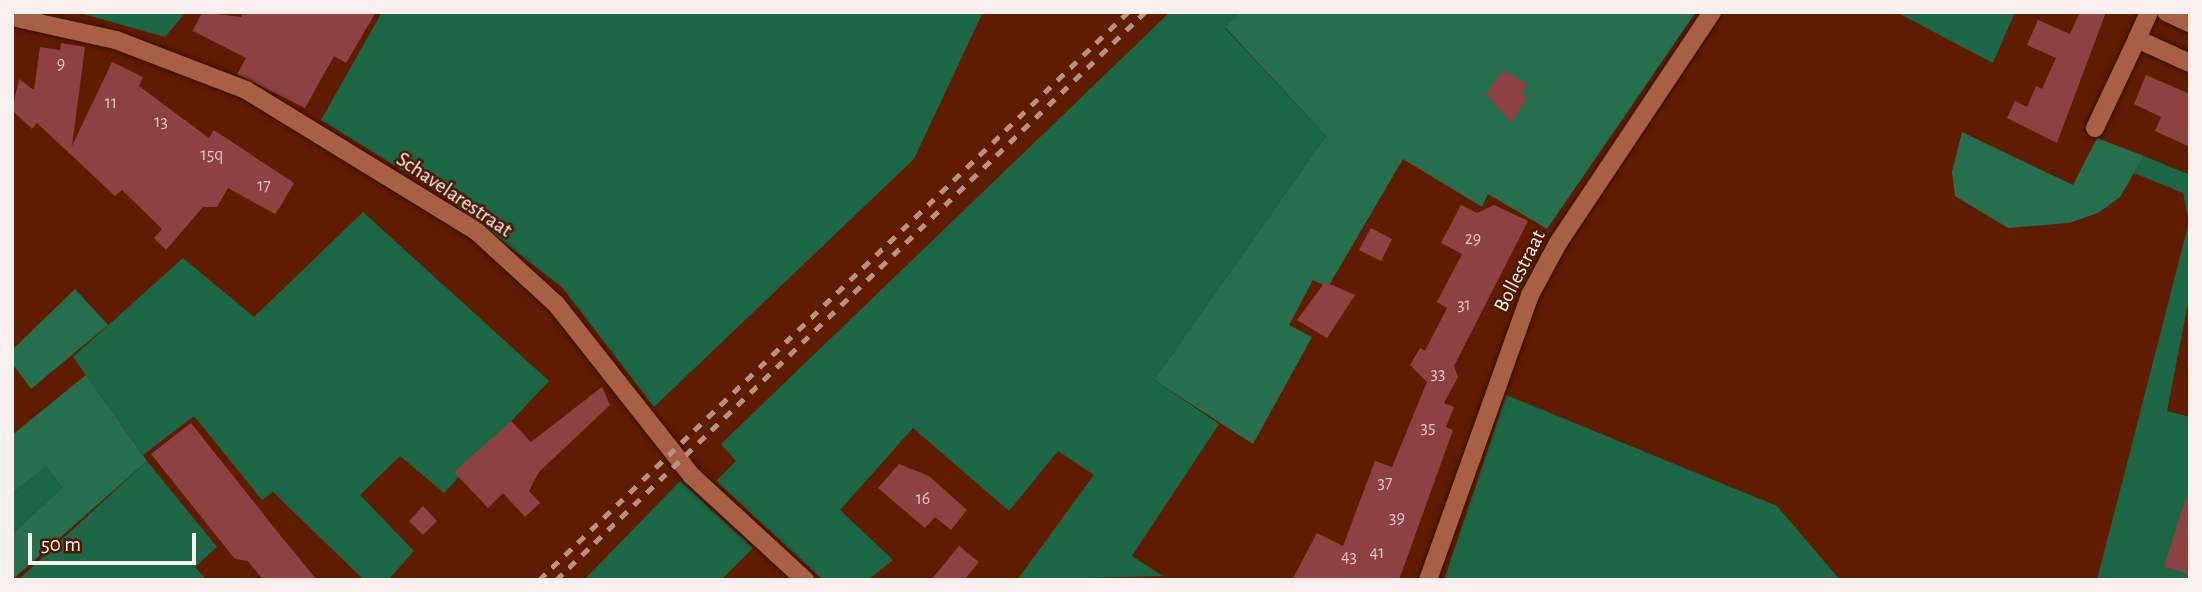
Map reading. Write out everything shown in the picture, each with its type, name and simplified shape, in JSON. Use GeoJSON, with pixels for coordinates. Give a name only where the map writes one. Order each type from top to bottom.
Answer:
{"type":"FeatureCollection","features":[{"type":"Feature","properties":{"kind":"street","name":"Bollestraat"},"geometry":{"type":"LineString","coordinates":[[1428,580],[1530,295],[1558,243],[1712,12]]}},
{"type":"Feature","properties":{"kind":"street"},"geometry":{"type":"LineString","coordinates":[[2095,128],[2149,12]]}},
{"type":"Feature","properties":{"kind":"street"},"geometry":{"type":"LineString","coordinates":[[2166,12],[2190,23]]}},
{"type":"Feature","properties":{"kind":"street","name":"Schavelarestraat"},"geometry":{"type":"LineString","coordinates":[[12,17],[116,40],[246,90],[476,231],[556,304],[692,476],[805,580]]}},
{"type":"Feature","properties":{"kind":"street"},"geometry":{"type":"LineString","coordinates":[[2137,39],[2190,62]]}},
{"type":"Feature","properties":{"kind":"green space"},"geometry":{"type":"Polygon","coordinates":[[[76,12],[186,12],[165,37],[76,12]]]}},
{"type":"Feature","properties":{"kind":"green space"},"geometry":{"type":"Polygon","coordinates":[[[382,12],[983,12],[914,159],[654,407],[562,287],[442,195],[321,120],[382,12]]]}},
{"type":"Feature","properties":{"kind":"green space"},"geometry":{"type":"Polygon","coordinates":[[[1170,12],[1241,12],[1225,28],[1326,136],[1154,380],[1219,424],[1132,556],[1163,576],[1017,580],[1094,475],[1058,451],[1009,511],[913,428],[840,510],[893,560],[868,580],[823,580],[716,481],[736,461],[721,444],[1170,12]]]}},
{"type":"Feature","properties":{"kind":"green space"},"geometry":{"type":"Polygon","coordinates":[[[1241,12],[1696,12],[1547,229],[1488,194],[1482,207],[1403,159],[1328,287],[1313,280],[1289,325],[1312,337],[1253,444],[1154,380],[1326,136],[1225,27],[1241,12]]]}},
{"type":"Feature","properties":{"kind":"green space"},"geometry":{"type":"Polygon","coordinates":[[[1896,12],[2015,12],[1993,63],[1896,12]]]}},
{"type":"Feature","properties":{"kind":"green space"},"geometry":{"type":"Polygon","coordinates":[[[1962,132],[2073,185],[2097,138],[2144,156],[2120,197],[2098,213],[2069,223],[2008,228],[1955,196],[1952,172],[1962,132]]]}},
{"type":"Feature","properties":{"kind":"green space"},"geometry":{"type":"Polygon","coordinates":[[[2144,156],[2190,175],[2190,293],[2167,411],[2190,417],[2190,580],[2097,580],[2189,222],[2183,193],[2134,173],[2144,156]]]}},
{"type":"Feature","properties":{"kind":"green space"},"geometry":{"type":"Polygon","coordinates":[[[363,212],[549,381],[444,493],[400,456],[360,495],[414,551],[388,580],[364,580],[273,492],[262,500],[194,416],[143,455],[73,357],[183,258],[254,317],[363,212]]]}},
{"type":"Feature","properties":{"kind":"green space"},"geometry":{"type":"Polygon","coordinates":[[[75,289],[108,325],[31,389],[12,363],[12,350],[75,289]]]}},
{"type":"Feature","properties":{"kind":"green space"},"geometry":{"type":"Polygon","coordinates":[[[86,375],[147,461],[12,580],[12,534],[62,488],[46,466],[12,494],[12,435],[86,375]]]}},
{"type":"Feature","properties":{"kind":"green space"},"geometry":{"type":"Polygon","coordinates":[[[1506,395],[1777,506],[1840,580],[1444,580],[1506,395]]]}},
{"type":"Feature","properties":{"kind":"green space"},"geometry":{"type":"Polygon","coordinates":[[[147,461],[217,547],[195,567],[207,580],[18,580],[147,461]]]}},
{"type":"Feature","properties":{"kind":"green space"},"geometry":{"type":"Polygon","coordinates":[[[46,466],[62,488],[12,534],[12,494],[46,466]]]}},
{"type":"Feature","properties":{"kind":"green space"},"geometry":{"type":"Polygon","coordinates":[[[680,481],[753,548],[721,580],[584,580],[680,481]]]}},
{"type":"Feature","properties":{"kind":"building"},"geometry":{"type":"Polygon","coordinates":[[[202,12],[241,17],[243,12],[376,12],[346,63],[334,56],[305,108],[237,74],[246,58],[193,31],[202,12]]]}},
{"type":"Feature","properties":{"kind":"building"},"geometry":{"type":"Polygon","coordinates":[[[2080,12],[2106,12],[2057,143],[2007,118],[2015,101],[2027,107],[2036,86],[2042,89],[2056,58],[2027,45],[2038,20],[2070,34],[2080,12]]]}},
{"type":"Feature","properties":{"kind":"building"},"geometry":{"type":"Polygon","coordinates":[[[61,43],[85,47],[72,146],[112,62],[143,77],[139,86],[209,138],[214,130],[294,183],[275,214],[228,188],[217,207],[203,207],[166,250],[154,238],[162,229],[122,190],[115,196],[37,123],[32,129],[12,110],[19,79],[34,90],[40,47],[60,50],[61,43]]]}},
{"type":"Feature","properties":{"kind":"building"},"geometry":{"type":"Polygon","coordinates":[[[1503,70],[1527,84],[1522,93],[1527,98],[1511,123],[1486,94],[1503,70]]]}},
{"type":"Feature","properties":{"kind":"building"},"geometry":{"type":"Polygon","coordinates":[[[2146,75],[2190,94],[2190,147],[2155,131],[2161,117],[2134,104],[2146,75]]]}},
{"type":"Feature","properties":{"kind":"building"},"geometry":{"type":"Polygon","coordinates":[[[1461,205],[1477,213],[1494,205],[1528,221],[1454,366],[1458,377],[1444,403],[1454,407],[1446,427],[1453,430],[1399,580],[1292,580],[1317,533],[1343,546],[1375,461],[1392,467],[1427,382],[1410,365],[1420,348],[1425,351],[1447,308],[1437,302],[1462,254],[1441,243],[1461,205]]]}},
{"type":"Feature","properties":{"kind":"building"},"geometry":{"type":"Polygon","coordinates":[[[1371,228],[1392,239],[1381,261],[1359,250],[1371,228]]]}},
{"type":"Feature","properties":{"kind":"building"},"geometry":{"type":"Polygon","coordinates":[[[1325,282],[1355,295],[1327,338],[1297,320],[1325,282]]]}},
{"type":"Feature","properties":{"kind":"building"},"geometry":{"type":"Polygon","coordinates":[[[602,387],[610,405],[539,472],[529,491],[540,503],[525,517],[503,493],[488,508],[454,472],[511,421],[531,442],[602,387]]]}},
{"type":"Feature","properties":{"kind":"building"},"geometry":{"type":"Polygon","coordinates":[[[191,423],[317,580],[263,580],[248,561],[235,559],[151,454],[191,423]]]}},
{"type":"Feature","properties":{"kind":"building"},"geometry":{"type":"Polygon","coordinates":[[[899,464],[929,476],[967,510],[951,530],[935,517],[925,528],[878,488],[899,464]]]}},
{"type":"Feature","properties":{"kind":"building"},"geometry":{"type":"Polygon","coordinates":[[[2186,497],[2190,498],[2190,574],[2164,567],[2186,497]]]}},
{"type":"Feature","properties":{"kind":"building"},"geometry":{"type":"Polygon","coordinates":[[[423,506],[437,521],[423,535],[409,521],[423,506]]]}},
{"type":"Feature","properties":{"kind":"building"},"geometry":{"type":"Polygon","coordinates":[[[959,546],[979,562],[964,580],[931,580],[959,546]]]}},
{"type":"Feature","properties":{"kind":"railway"},"geometry":{"type":"LineString","coordinates":[[539,580],[1128,12]]}},
{"type":"Feature","properties":{"kind":"railway"},"geometry":{"type":"LineString","coordinates":[[556,580],[1145,12]]}}]}
